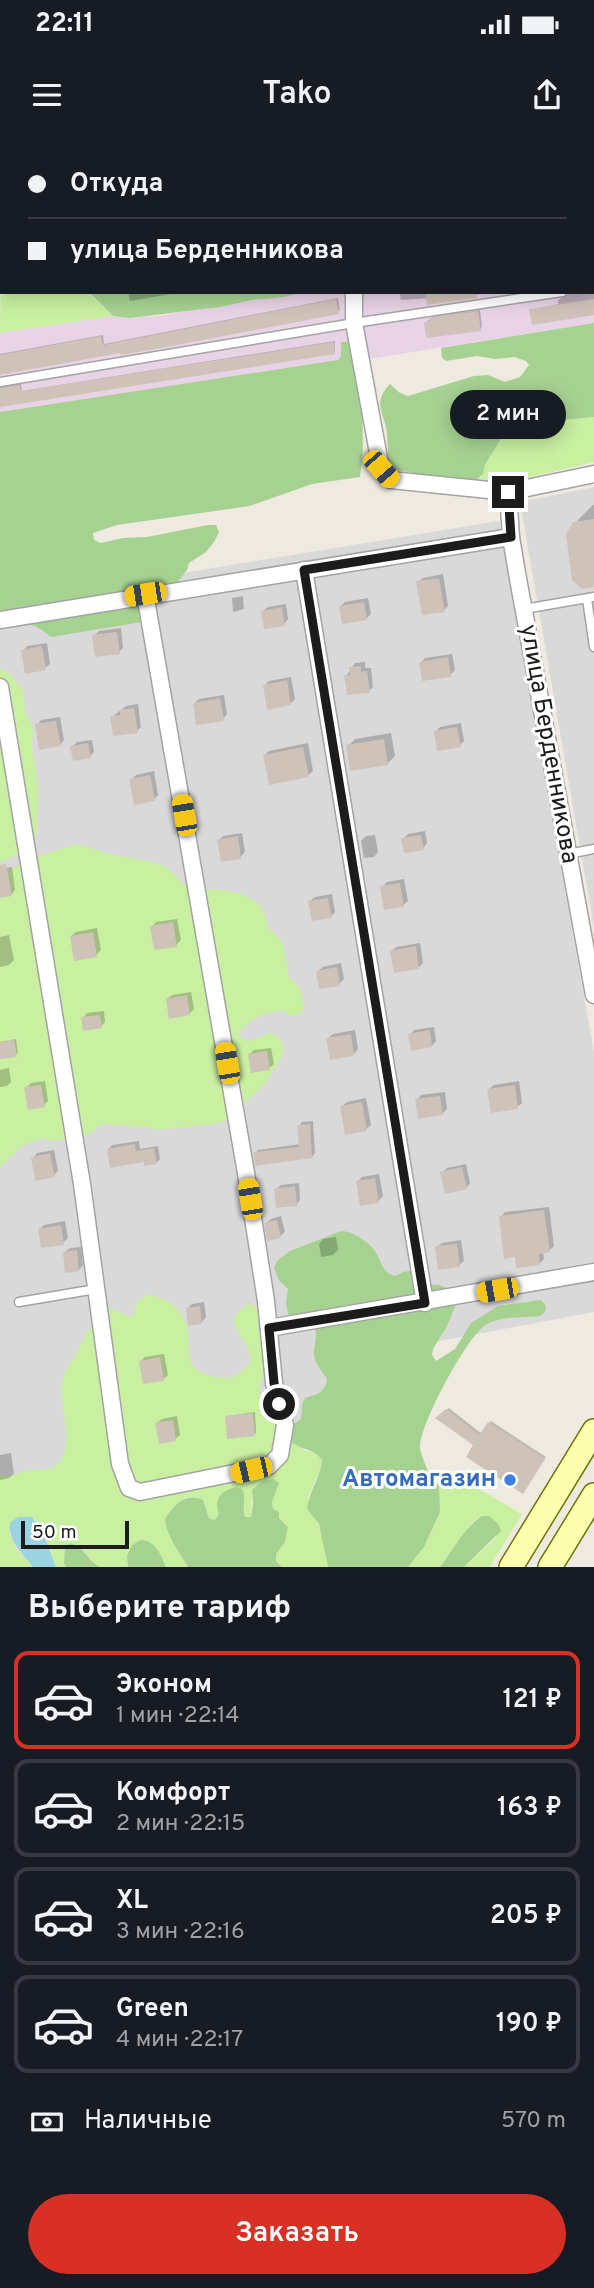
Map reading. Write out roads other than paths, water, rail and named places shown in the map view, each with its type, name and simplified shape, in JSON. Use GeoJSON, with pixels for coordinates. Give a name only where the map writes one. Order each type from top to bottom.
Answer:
{"type":"FeatureCollection","features":[{"type":"Feature","properties":{"kind":"street"},"geometry":{"type":"LineString","coordinates":[[354,294],[354,323],[381,469],[391,480],[508,492],[594,474]]}},
{"type":"Feature","properties":{"kind":"street","name":"улица Берденникова"},"geometry":{"type":"LineString","coordinates":[[508,492],[511,537],[594,995]]}},
{"type":"Feature","properties":{"kind":"street"},"geometry":{"type":"LineString","coordinates":[[0,620],[145,594],[511,537]]}},
{"type":"Feature","properties":{"kind":"street"},"geometry":{"type":"LineString","coordinates":[[304,570],[425,1303]]}},
{"type":"Feature","properties":{"kind":"street"},"geometry":{"type":"LineString","coordinates":[[0,687],[82,1184],[120,1464],[129,1488],[140,1492],[269,1466],[280,1455],[285,1425],[274,1383],[269,1328],[246,1173],[145,594]]}},
{"type":"Feature","properties":{"kind":"street"},"geometry":{"type":"LineString","coordinates":[[269,1328],[594,1272]]}},
{"type":"Feature","properties":{"kind":"street"},"geometry":{"type":"LineString","coordinates":[[511,1567],[594,1431]]}},
{"type":"Feature","properties":{"kind":"street"},"geometry":{"type":"LineString","coordinates":[[550,1567],[593,1497]]}},
{"type":"Feature","properties":{"kind":"lane"},"geometry":{"type":"LineString","coordinates":[[0,382],[354,323],[549,294]]}},
{"type":"Feature","properties":{"kind":"lane"},"geometry":{"type":"LineString","coordinates":[[524,609],[591,598],[594,647]]}},
{"type":"Feature","properties":{"kind":"lane"},"geometry":{"type":"LineString","coordinates":[[568,854],[594,849]]}},
{"type":"Feature","properties":{"kind":"lane"},"geometry":{"type":"LineString","coordinates":[[19,1302],[96,1289]]}},
{"type":"Feature","properties":{"kind":"water"},"geometry":{"type":"Polygon","coordinates":[[[18,1517],[32,1517],[43,1532],[56,1567],[33,1567],[20,1552],[13,1542],[10,1530],[10,1523],[18,1517]]]}},
{"type":"Feature","properties":{"kind":"place","name":"Автомагазин"},"geometry":{"type":"Point","coordinates":[510,1480]}}]}
